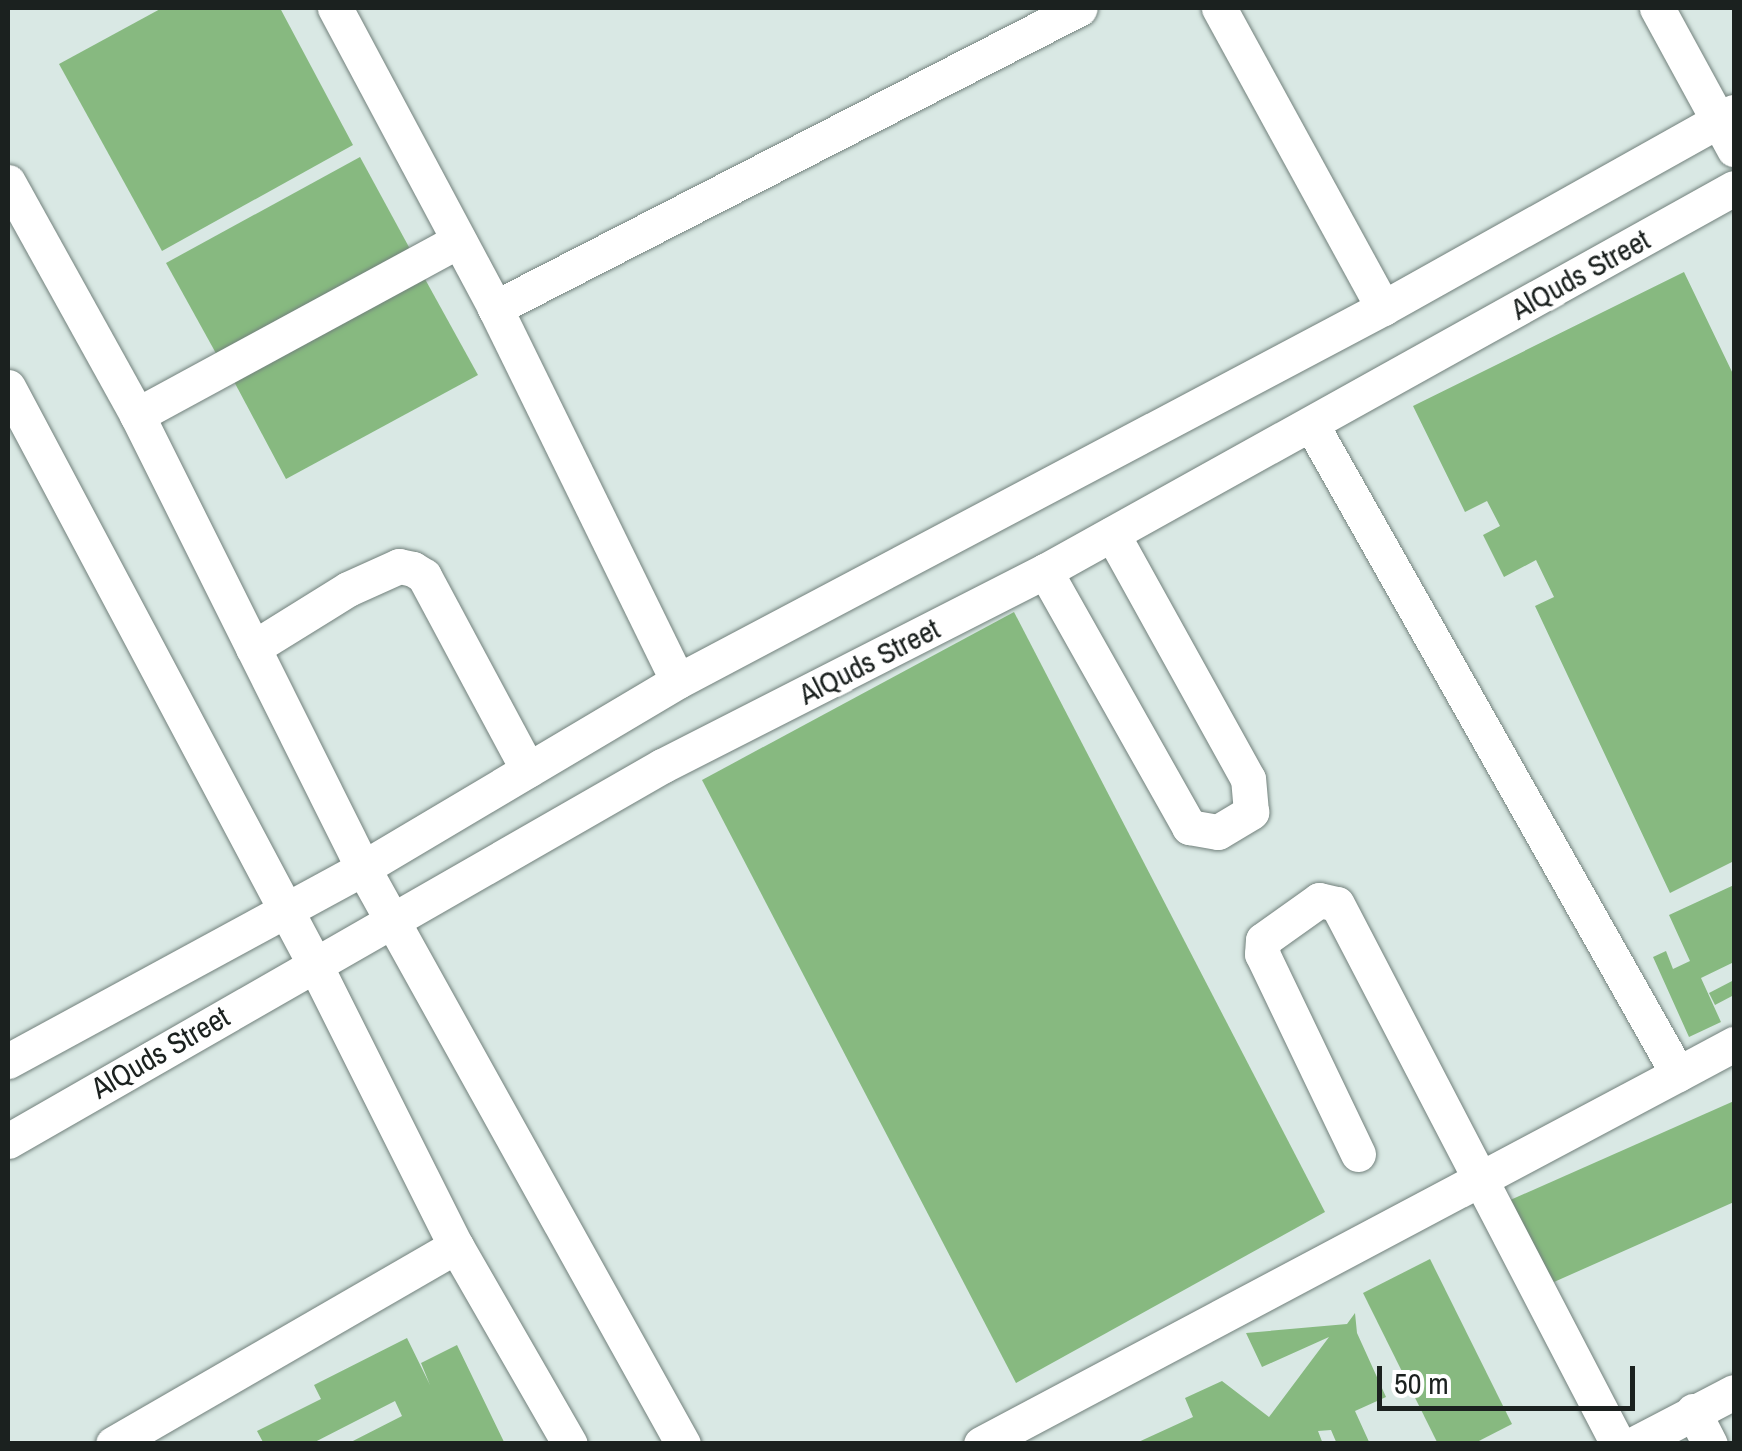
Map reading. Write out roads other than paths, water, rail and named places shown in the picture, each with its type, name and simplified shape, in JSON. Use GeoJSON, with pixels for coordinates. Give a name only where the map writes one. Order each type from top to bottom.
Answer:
{"type":"FeatureCollection","features":[{"type":"Feature","properties":{"kind":"street"},"geometry":{"type":"LineString","coordinates":[[335,8],[495,308],[678,681]]}},
{"type":"Feature","properties":{"kind":"street"},"geometry":{"type":"LineString","coordinates":[[495,308],[1080,8]]}},
{"type":"Feature","properties":{"kind":"street"},"geometry":{"type":"LineString","coordinates":[[1218,8],[1383,308]]}},
{"type":"Feature","properties":{"kind":"street"},"geometry":{"type":"LineString","coordinates":[[8,1061],[363,868],[678,681],[1728,128],[1657,8]]}},
{"type":"Feature","properties":{"kind":"street"},"geometry":{"type":"LineString","coordinates":[[8,182],[137,416],[363,868],[683,1444]]}},
{"type":"Feature","properties":{"kind":"street","name":"AlQuds Street"},"geometry":{"type":"LineString","coordinates":[[8,1141],[314,962],[662,766],[1112,534],[1734,188]]}},
{"type":"Feature","properties":{"kind":"street"},"geometry":{"type":"LineString","coordinates":[[137,416],[459,240]]}},
{"type":"Feature","properties":{"kind":"street"},"geometry":{"type":"LineString","coordinates":[[8,387],[314,962],[456,1246],[570,1444]]}},
{"type":"Feature","properties":{"kind":"street"},"geometry":{"type":"LineString","coordinates":[[1311,424],[1678,1074]]}},
{"type":"Feature","properties":{"kind":"street"},"geometry":{"type":"LineString","coordinates":[[1045,570],[1189,828],[1218,832],[1251,812],[1248,779],[1112,534]]}},
{"type":"Feature","properties":{"kind":"street"},"geometry":{"type":"LineString","coordinates":[[253,648],[348,589],[399,566],[413,569],[424,576],[528,770]]}},
{"type":"Feature","properties":{"kind":"street"},"geometry":{"type":"LineString","coordinates":[[1358,1154],[1262,954],[1263,940],[1320,900],[1337,904],[1618,1444]]}},
{"type":"Feature","properties":{"kind":"street"},"geometry":{"type":"LineString","coordinates":[[981,1444],[1734,1044]]}},
{"type":"Feature","properties":{"kind":"street"},"geometry":{"type":"LineString","coordinates":[[113,1444],[456,1246]]}},
{"type":"Feature","properties":{"kind":"street"},"geometry":{"type":"LineString","coordinates":[[1634,1444],[1734,1392]]}},
{"type":"Feature","properties":{"kind":"street"},"geometry":{"type":"LineString","coordinates":[[1693,1411],[1710,1444]]}}]}
